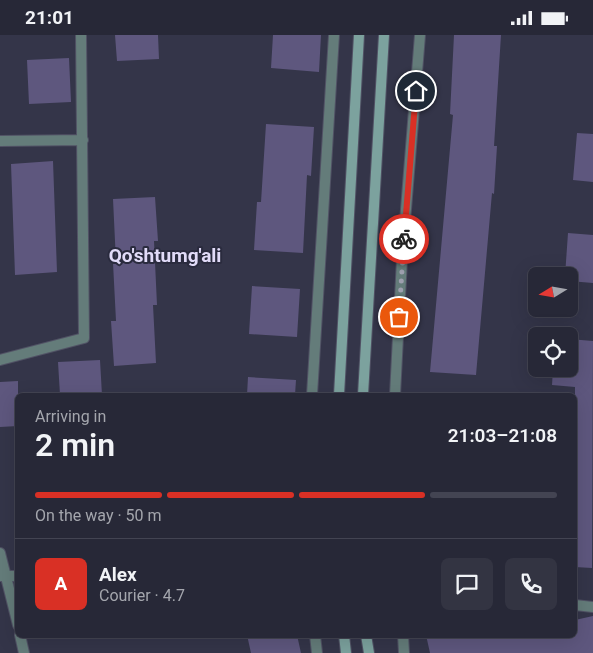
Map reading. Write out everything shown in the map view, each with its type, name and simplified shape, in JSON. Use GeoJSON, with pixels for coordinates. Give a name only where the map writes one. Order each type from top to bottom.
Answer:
{"type":"FeatureCollection","features":[{"type":"Feature","properties":{"kind":"main road"},"geometry":{"type":"LineString","coordinates":[[339,393],[359,35]]}},
{"type":"Feature","properties":{"kind":"main road"},"geometry":{"type":"LineString","coordinates":[[363,393],[384,35]]}},
{"type":"Feature","properties":{"kind":"main road"},"geometry":{"type":"LineString","coordinates":[[344,638],[346,653]]}},
{"type":"Feature","properties":{"kind":"main road"},"geometry":{"type":"LineString","coordinates":[[367,638],[370,653]]}},
{"type":"Feature","properties":{"kind":"street"},"geometry":{"type":"LineString","coordinates":[[0,360],[84,338],[81,35]]}},
{"type":"Feature","properties":{"kind":"street"},"geometry":{"type":"LineString","coordinates":[[312,393],[334,35]]}},
{"type":"Feature","properties":{"kind":"street"},"geometry":{"type":"LineString","coordinates":[[395,393],[402,259],[420,35]]}},
{"type":"Feature","properties":{"kind":"street"},"geometry":{"type":"LineString","coordinates":[[0,141],[83,140]]}},
{"type":"Feature","properties":{"kind":"street"},"geometry":{"type":"LineString","coordinates":[[0,553],[3,576],[15,615]]}},
{"type":"Feature","properties":{"kind":"street"},"geometry":{"type":"LineString","coordinates":[[577,605],[593,607]]}},
{"type":"Feature","properties":{"kind":"street"},"geometry":{"type":"LineString","coordinates":[[21,638],[24,653]]}},
{"type":"Feature","properties":{"kind":"street"},"geometry":{"type":"LineString","coordinates":[[315,638],[317,653]]}},
{"type":"Feature","properties":{"kind":"street"},"geometry":{"type":"LineString","coordinates":[[403,638],[404,653]]}},
{"type":"Feature","properties":{"kind":"building"},"geometry":{"type":"Polygon","coordinates":[[[115,35],[158,35],[159,59],[117,61],[115,35]]]}},
{"type":"Feature","properties":{"kind":"building"},"geometry":{"type":"Polygon","coordinates":[[[273,35],[321,35],[319,72],[271,68],[273,35]]]}},
{"type":"Feature","properties":{"kind":"building"},"geometry":{"type":"Polygon","coordinates":[[[454,35],[501,35],[494,146],[497,146],[494,194],[492,193],[476,375],[430,372],[453,115],[450,114],[454,35]]]}},
{"type":"Feature","properties":{"kind":"building"},"geometry":{"type":"Polygon","coordinates":[[[69,58],[71,102],[29,104],[27,60],[69,58]]]}},
{"type":"Feature","properties":{"kind":"building"},"geometry":{"type":"Polygon","coordinates":[[[266,124],[314,127],[311,176],[307,175],[303,253],[254,250],[257,202],[261,202],[266,124]]]}},
{"type":"Feature","properties":{"kind":"building"},"geometry":{"type":"Polygon","coordinates":[[[577,133],[593,134],[593,182],[573,180],[577,133]]]}},
{"type":"Feature","properties":{"kind":"building"},"geometry":{"type":"Polygon","coordinates":[[[53,161],[57,272],[15,275],[11,164],[53,161]]]}},
{"type":"Feature","properties":{"kind":"building"},"geometry":{"type":"Polygon","coordinates":[[[155,197],[158,241],[154,241],[157,305],[153,305],[156,363],[114,366],[111,321],[116,321],[113,263],[116,262],[113,199],[155,197]]]}},
{"type":"Feature","properties":{"kind":"building"},"geometry":{"type":"Polygon","coordinates":[[[568,233],[593,235],[593,283],[578,282],[578,267],[566,267],[568,233]]]}},
{"type":"Feature","properties":{"kind":"building"},"geometry":{"type":"Polygon","coordinates":[[[252,286],[300,289],[297,337],[249,334],[252,286]]]}},
{"type":"Feature","properties":{"kind":"building"},"geometry":{"type":"Polygon","coordinates":[[[578,340],[593,341],[592,568],[577,567],[577,393],[575,393],[575,387],[552,385],[552,377],[578,377],[578,340]]]}},
{"type":"Feature","properties":{"kind":"building"},"geometry":{"type":"Polygon","coordinates":[[[100,360],[102,393],[60,393],[58,362],[100,360]]]}},
{"type":"Feature","properties":{"kind":"building"},"geometry":{"type":"Polygon","coordinates":[[[248,377],[296,380],[295,393],[247,393],[248,377]]]}},
{"type":"Feature","properties":{"kind":"building"},"geometry":{"type":"Polygon","coordinates":[[[18,381],[18,393],[15,393],[15,426],[0,427],[0,382],[18,381]]]}},
{"type":"Feature","properties":{"kind":"building"},"geometry":{"type":"Polygon","coordinates":[[[593,616],[593,653],[430,653],[427,638],[577,638],[577,620],[593,616]]]}},
{"type":"Feature","properties":{"kind":"building"},"geometry":{"type":"Polygon","coordinates":[[[248,638],[298,638],[301,653],[251,653],[248,638]]]}},
{"type":"Feature","properties":{"kind":"way so far"},"geometry":{"type":"LineString","coordinates":[[399,317],[404,239]]}},
{"type":"Feature","properties":{"kind":"district","name":"Qo'shtumg'ali"},"geometry":{"type":"Point","coordinates":[165,255]}},
{"type":"Feature","properties":{"kind":"route"},"geometry":{"type":"LineString","coordinates":[[404,239],[416,91]]}}]}
